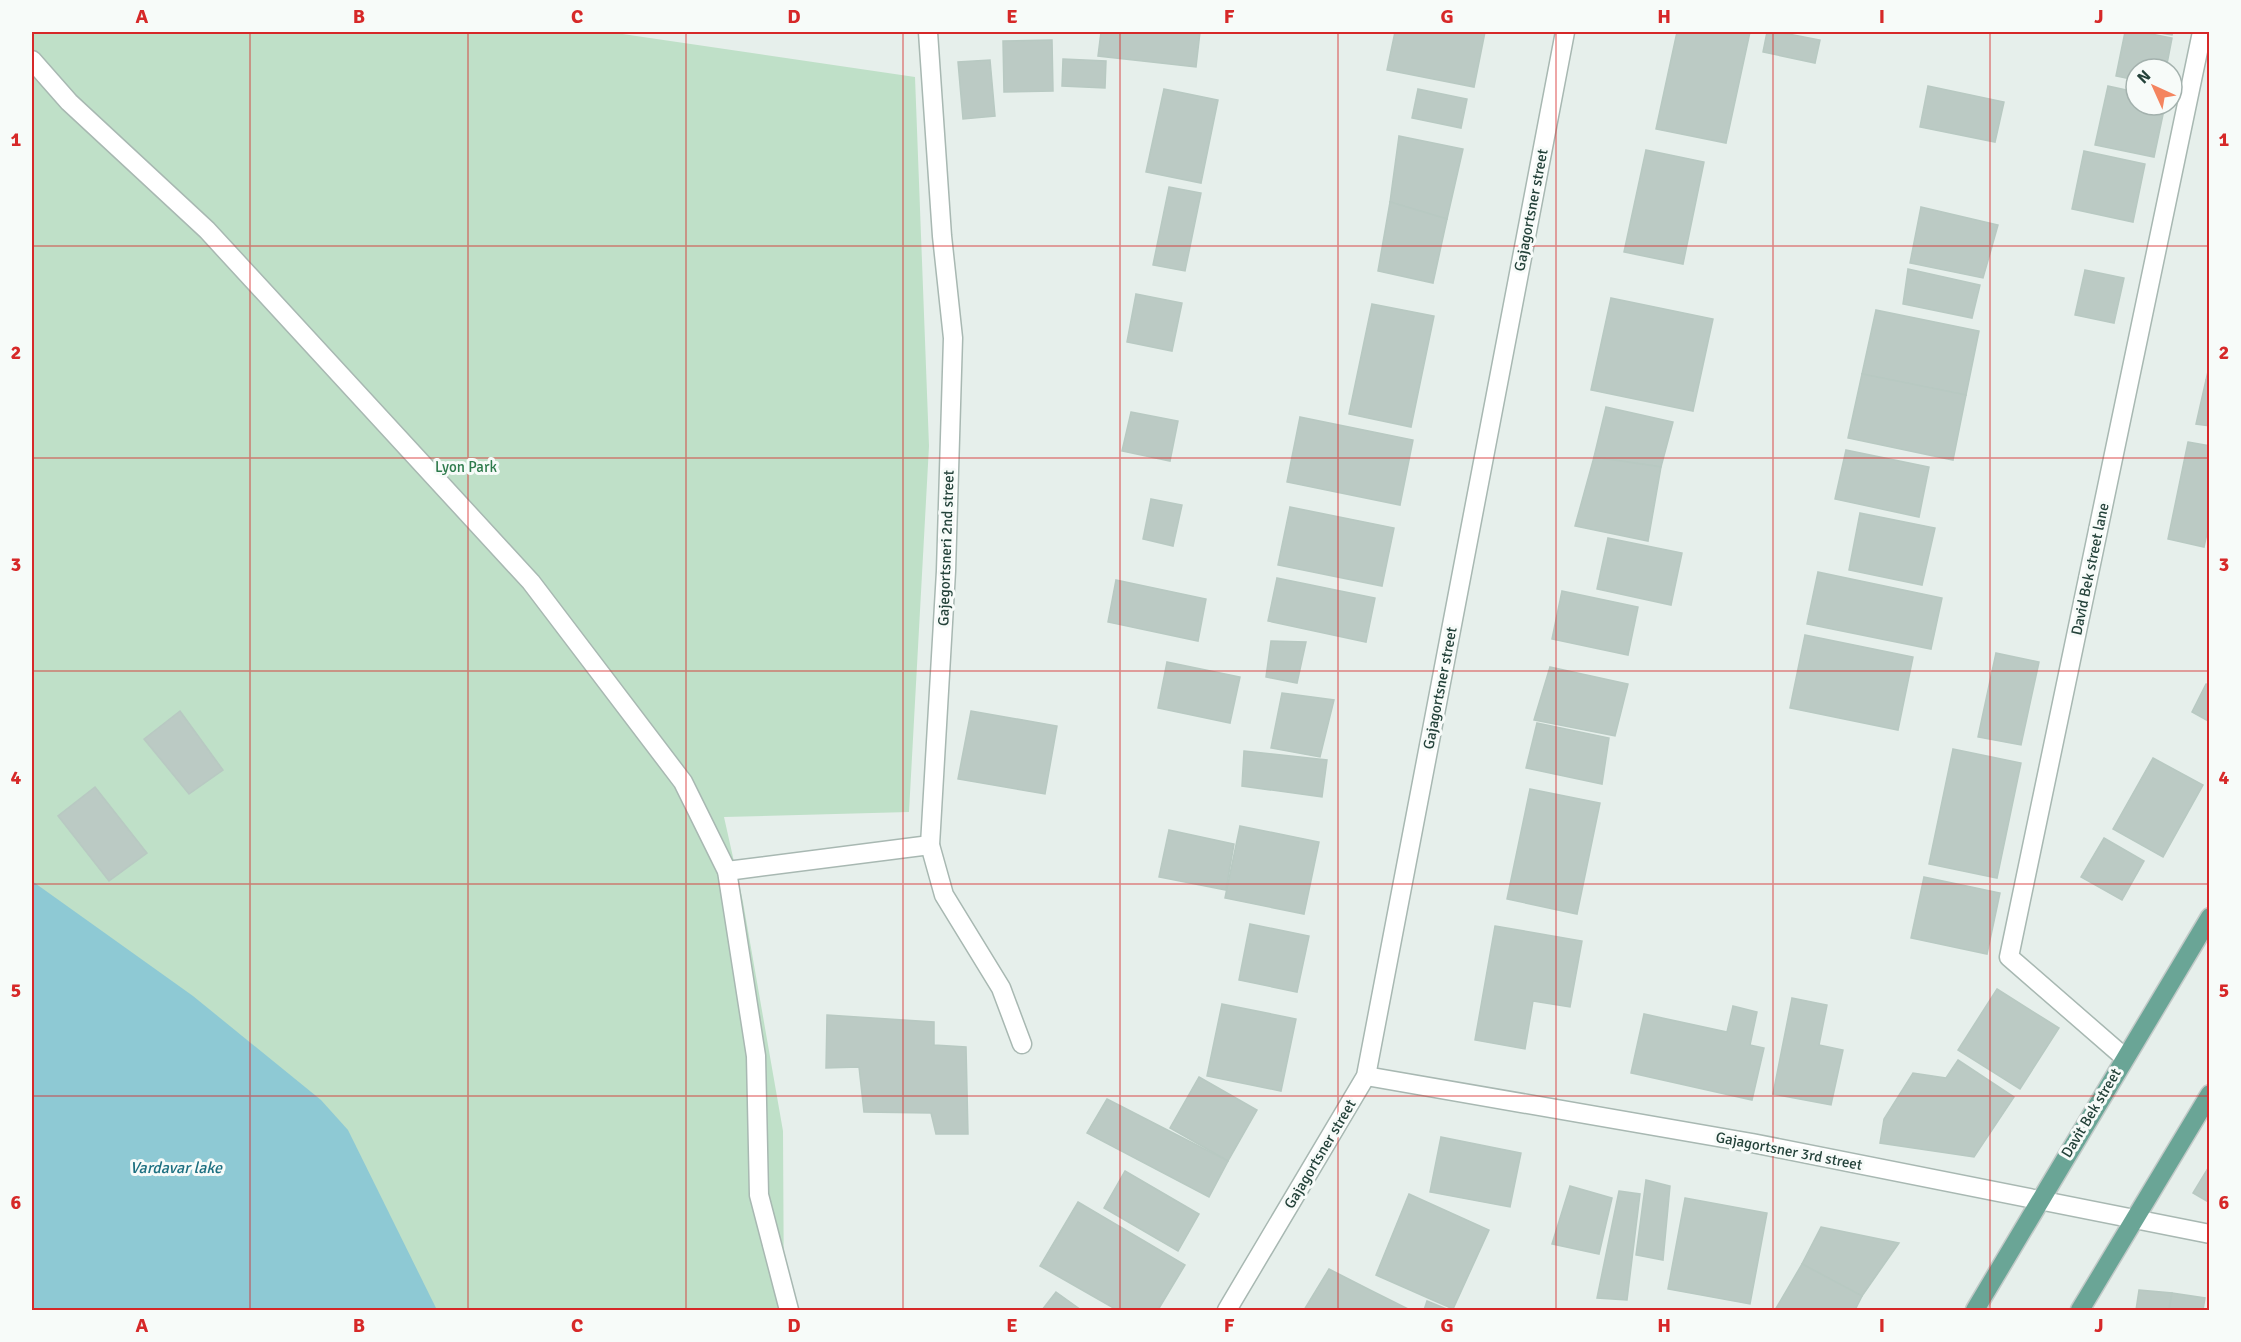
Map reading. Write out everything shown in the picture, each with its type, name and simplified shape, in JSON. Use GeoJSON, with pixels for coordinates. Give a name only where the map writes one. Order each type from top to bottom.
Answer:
{"type":"FeatureCollection","features":[{"type":"Feature","properties":{"kind":"main road","name":"Davit Bek street"},"geometry":{"type":"LineString","coordinates":[[1975,1311],[2124,1057],[2210,917]]}},
{"type":"Feature","properties":{"kind":"main road"},"geometry":{"type":"LineString","coordinates":[[2080,1311],[2210,1094]]}},
{"type":"Feature","properties":{"kind":"street","name":"Gajegortsneri 2nd street"},"geometry":{"type":"LineString","coordinates":[[928,32],[942,236],[953,338],[946,571],[930,845],[944,895],[1000,988],[1022,1044]]}},
{"type":"Feature","properties":{"kind":"street","name":"Gajagortsner street"},"geometry":{"type":"LineString","coordinates":[[1227,1311],[1366,1076],[1565,32]]}},
{"type":"Feature","properties":{"kind":"street","name":"David Bek street lane"},"geometry":{"type":"LineString","coordinates":[[2124,1057],[2009,957],[2202,32]]}},
{"type":"Feature","properties":{"kind":"street"},"geometry":{"type":"LineString","coordinates":[[32,60],[69,102],[207,230],[531,582],[683,782],[727,871],[756,1056],[759,1195],[789,1311]]}},
{"type":"Feature","properties":{"kind":"street"},"geometry":{"type":"LineString","coordinates":[[727,871],[930,845]]}},
{"type":"Feature","properties":{"kind":"street","name":"Gajagortsner 3rd street"},"geometry":{"type":"LineString","coordinates":[[1366,1076],[1752,1143],[2210,1234]]}},
{"type":"Feature","properties":{"kind":"green space","name":"Lyon Park"},"geometry":{"type":"Polygon","coordinates":[[[32,32],[609,32],[915,77],[929,446],[909,812],[724,817],[743,902],[783,1131],[784,1310],[32,1310],[32,32]]]}},
{"type":"Feature","properties":{"kind":"water","name":"Vardavar lake"},"geometry":{"type":"Polygon","coordinates":[[[32,881],[193,996],[321,1100],[348,1130],[437,1310],[32,1310],[32,881]]]}},
{"type":"Feature","properties":{"kind":"building"},"geometry":{"type":"Polygon","coordinates":[[[1101,32],[1200,32],[1196,67],[1098,56],[1101,32]]]}},
{"type":"Feature","properties":{"kind":"building"},"geometry":{"type":"Polygon","coordinates":[[[1395,32],[1485,32],[1474,87],[1387,70],[1395,32]]]}},
{"type":"Feature","properties":{"kind":"building"},"geometry":{"type":"Polygon","coordinates":[[[1677,32],[1750,32],[1726,143],[1656,129],[1677,32]]]}},
{"type":"Feature","properties":{"kind":"building"},"geometry":{"type":"Polygon","coordinates":[[[1767,32],[1820,40],[1815,63],[1763,52],[1767,32]]]}},
{"type":"Feature","properties":{"kind":"building"},"geometry":{"type":"Polygon","coordinates":[[[2125,32],[2141,32],[2172,38],[2168,57],[2124,57],[2124,78],[2116,76],[2125,32]]]}},
{"type":"Feature","properties":{"kind":"building"},"geometry":{"type":"Polygon","coordinates":[[[2154,32],[2173,32],[2172,35],[2154,32]]]}},
{"type":"Feature","properties":{"kind":"building"},"geometry":{"type":"Polygon","coordinates":[[[1052,40],[1053,91],[1004,92],[1003,41],[1052,40]]]}},
{"type":"Feature","properties":{"kind":"building"},"geometry":{"type":"Polygon","coordinates":[[[1063,59],[1106,61],[1105,88],[1062,86],[1063,59]]]}},
{"type":"Feature","properties":{"kind":"building"},"geometry":{"type":"Polygon","coordinates":[[[990,60],[995,116],[963,119],[958,62],[990,60]]]}},
{"type":"Feature","properties":{"kind":"building"},"geometry":{"type":"Polygon","coordinates":[[[1928,86],[2004,102],[1995,142],[1920,127],[1928,86]]]}},
{"type":"Feature","properties":{"kind":"building"},"geometry":{"type":"Polygon","coordinates":[[[2108,86],[2124,89],[2124,117],[2162,117],[2154,157],[2095,145],[2108,86]]]}},
{"type":"Feature","properties":{"kind":"building"},"geometry":{"type":"Polygon","coordinates":[[[1164,89],[1218,100],[1201,183],[1146,172],[1164,89]]]}},
{"type":"Feature","properties":{"kind":"building"},"geometry":{"type":"Polygon","coordinates":[[[1418,89],[1467,99],[1461,128],[1412,118],[1418,89]]]}},
{"type":"Feature","properties":{"kind":"building"},"geometry":{"type":"Polygon","coordinates":[[[1399,136],[1463,149],[1447,219],[1390,202],[1399,136]]]}},
{"type":"Feature","properties":{"kind":"building"},"geometry":{"type":"Polygon","coordinates":[[[1646,150],[1704,162],[1683,264],[1624,252],[1646,150]]]}},
{"type":"Feature","properties":{"kind":"building"},"geometry":{"type":"Polygon","coordinates":[[[2084,151],[2145,164],[2133,222],[2072,209],[2084,151]]]}},
{"type":"Feature","properties":{"kind":"building"},"geometry":{"type":"Polygon","coordinates":[[[1169,187],[1201,193],[1185,271],[1153,265],[1169,187]]]}},
{"type":"Feature","properties":{"kind":"building"},"geometry":{"type":"Polygon","coordinates":[[[1390,202],[1447,219],[1433,283],[1378,271],[1390,202]]]}},
{"type":"Feature","properties":{"kind":"building"},"geometry":{"type":"Polygon","coordinates":[[[1921,207],[1998,225],[1983,278],[1910,263],[1921,207]]]}},
{"type":"Feature","properties":{"kind":"building"},"geometry":{"type":"Polygon","coordinates":[[[1908,269],[1980,285],[1972,318],[1903,304],[1908,269]]]}},
{"type":"Feature","properties":{"kind":"building"},"geometry":{"type":"Polygon","coordinates":[[[2085,270],[2124,278],[2114,323],[2075,315],[2085,270]]]}},
{"type":"Feature","properties":{"kind":"building"},"geometry":{"type":"Polygon","coordinates":[[[1136,294],[1182,303],[1172,351],[1127,342],[1136,294]]]}},
{"type":"Feature","properties":{"kind":"building"},"geometry":{"type":"Polygon","coordinates":[[[1611,298],[1713,319],[1693,411],[1591,390],[1611,298]]]}},
{"type":"Feature","properties":{"kind":"building"},"geometry":{"type":"Polygon","coordinates":[[[1372,304],[1434,316],[1411,427],[1349,414],[1372,304]]]}},
{"type":"Feature","properties":{"kind":"building"},"geometry":{"type":"Polygon","coordinates":[[[1876,310],[1979,331],[1966,395],[1862,374],[1876,310]]]}},
{"type":"Feature","properties":{"kind":"building"},"geometry":{"type":"Polygon","coordinates":[[[2210,363],[2210,381],[2206,380],[2210,363]]]}},
{"type":"Feature","properties":{"kind":"building"},"geometry":{"type":"Polygon","coordinates":[[[1862,374],[1966,395],[1953,460],[1848,438],[1862,374]]]}},
{"type":"Feature","properties":{"kind":"building"},"geometry":{"type":"Polygon","coordinates":[[[2206,380],[2210,381],[2210,426],[2196,424],[2206,380]]]}},
{"type":"Feature","properties":{"kind":"building"},"geometry":{"type":"Polygon","coordinates":[[[1606,407],[1673,422],[1661,467],[1594,457],[1606,407]]]}},
{"type":"Feature","properties":{"kind":"building"},"geometry":{"type":"Polygon","coordinates":[[[1131,412],[1178,421],[1170,461],[1122,451],[1131,412]]]}},
{"type":"Feature","properties":{"kind":"building"},"geometry":{"type":"Polygon","coordinates":[[[1300,417],[1413,440],[1400,505],[1287,482],[1300,417]]]}},
{"type":"Feature","properties":{"kind":"building"},"geometry":{"type":"Polygon","coordinates":[[[2188,442],[2210,446],[2210,520],[2204,547],[2168,539],[2188,442]]]}},
{"type":"Feature","properties":{"kind":"building"},"geometry":{"type":"Polygon","coordinates":[[[1846,450],[1929,467],[1919,517],[1835,499],[1846,450]]]}},
{"type":"Feature","properties":{"kind":"building"},"geometry":{"type":"Polygon","coordinates":[[[1594,457],[1661,467],[1648,541],[1575,526],[1594,457]]]}},
{"type":"Feature","properties":{"kind":"building"},"geometry":{"type":"Polygon","coordinates":[[[1151,499],[1182,505],[1173,546],[1143,539],[1151,499]]]}},
{"type":"Feature","properties":{"kind":"building"},"geometry":{"type":"Polygon","coordinates":[[[1290,507],[1394,528],[1382,586],[1278,565],[1290,507]]]}},
{"type":"Feature","properties":{"kind":"building"},"geometry":{"type":"Polygon","coordinates":[[[1860,513],[1935,528],[1922,585],[1849,570],[1860,513]]]}},
{"type":"Feature","properties":{"kind":"building"},"geometry":{"type":"Polygon","coordinates":[[[1608,538],[1682,553],[1671,605],[1597,589],[1608,538]]]}},
{"type":"Feature","properties":{"kind":"building"},"geometry":{"type":"Polygon","coordinates":[[[1818,572],[1942,598],[1931,649],[1807,624],[1818,572]]]}},
{"type":"Feature","properties":{"kind":"building"},"geometry":{"type":"Polygon","coordinates":[[[1277,578],[1375,598],[1366,642],[1268,621],[1277,578]]]}},
{"type":"Feature","properties":{"kind":"building"},"geometry":{"type":"Polygon","coordinates":[[[1116,580],[1206,599],[1198,641],[1108,622],[1116,580]]]}},
{"type":"Feature","properties":{"kind":"building"},"geometry":{"type":"Polygon","coordinates":[[[1562,591],[1638,607],[1628,655],[1552,639],[1562,591]]]}},
{"type":"Feature","properties":{"kind":"building"},"geometry":{"type":"Polygon","coordinates":[[[1805,635],[1913,657],[1898,730],[1790,708],[1805,635]]]}},
{"type":"Feature","properties":{"kind":"building"},"geometry":{"type":"Polygon","coordinates":[[[1271,641],[1306,642],[1297,683],[1266,677],[1271,641]]]}},
{"type":"Feature","properties":{"kind":"building"},"geometry":{"type":"Polygon","coordinates":[[[1996,653],[2039,662],[2021,745],[1978,737],[1996,653]]]}},
{"type":"Feature","properties":{"kind":"building"},"geometry":{"type":"Polygon","coordinates":[[[1167,662],[1240,677],[1230,723],[1158,708],[1167,662]]]}},
{"type":"Feature","properties":{"kind":"building"},"geometry":{"type":"Polygon","coordinates":[[[1550,667],[1628,684],[1615,736],[1534,720],[1550,667]]]}},
{"type":"Feature","properties":{"kind":"building"},"geometry":{"type":"Polygon","coordinates":[[[2206,684],[2210,685],[2210,722],[2192,712],[2206,684]]]}},
{"type":"Feature","properties":{"kind":"building"},"geometry":{"type":"Polygon","coordinates":[[[1282,693],[1334,700],[1320,757],[1271,748],[1282,693]]]}},
{"type":"Feature","properties":{"kind":"building"},"geometry":{"type":"Polygon","coordinates":[[[180,711],[223,770],[189,794],[144,739],[180,711]]]}},
{"type":"Feature","properties":{"kind":"building"},"geometry":{"type":"Polygon","coordinates":[[[971,711],[1057,726],[1045,794],[958,779],[971,711]]]}},
{"type":"Feature","properties":{"kind":"building"},"geometry":{"type":"Polygon","coordinates":[[[1537,723],[1609,738],[1602,784],[1526,768],[1537,723]]]}},
{"type":"Feature","properties":{"kind":"building"},"geometry":{"type":"Polygon","coordinates":[[[1953,749],[2021,763],[1997,878],[1929,864],[1953,749]]]}},
{"type":"Feature","properties":{"kind":"building"},"geometry":{"type":"Polygon","coordinates":[[[1244,751],[1327,760],[1322,797],[1242,786],[1244,751]]]}},
{"type":"Feature","properties":{"kind":"building"},"geometry":{"type":"Polygon","coordinates":[[[2153,758],[2203,785],[2163,857],[2113,829],[2153,758]]]}},
{"type":"Feature","properties":{"kind":"building"},"geometry":{"type":"Polygon","coordinates":[[[95,787],[147,853],[109,881],[58,816],[95,787]]]}},
{"type":"Feature","properties":{"kind":"building"},"geometry":{"type":"Polygon","coordinates":[[[1530,789],[1600,803],[1577,914],[1507,899],[1530,789]]]}},
{"type":"Feature","properties":{"kind":"building"},"geometry":{"type":"Polygon","coordinates":[[[1240,826],[1319,842],[1304,914],[1225,898],[1240,826]]]}},
{"type":"Feature","properties":{"kind":"building"},"geometry":{"type":"Polygon","coordinates":[[[1169,830],[1234,844],[1226,890],[1159,877],[1169,830]]]}},
{"type":"Feature","properties":{"kind":"building"},"geometry":{"type":"Polygon","coordinates":[[[2104,838],[2144,861],[2122,900],[2081,877],[2104,838]]]}},
{"type":"Feature","properties":{"kind":"building"},"geometry":{"type":"Polygon","coordinates":[[[1924,877],[2000,893],[1987,954],[1911,938],[1924,877]]]}},
{"type":"Feature","properties":{"kind":"building"},"geometry":{"type":"Polygon","coordinates":[[[1250,924],[1309,936],[1297,992],[1239,980],[1250,924]]]}},
{"type":"Feature","properties":{"kind":"building"},"geometry":{"type":"Polygon","coordinates":[[[1495,926],[1582,941],[1570,1007],[1533,1001],[1525,1049],[1475,1040],[1495,926]]]}},
{"type":"Feature","properties":{"kind":"building"},"geometry":{"type":"Polygon","coordinates":[[[1997,989],[2059,1028],[2020,1089],[1958,1050],[1997,989]]]}},
{"type":"Feature","properties":{"kind":"building"},"geometry":{"type":"Polygon","coordinates":[[[1792,998],[1827,1005],[1819,1045],[1843,1050],[1831,1105],[1773,1094],[1792,998]]]}},
{"type":"Feature","properties":{"kind":"building"},"geometry":{"type":"Polygon","coordinates":[[[1222,1004],[1296,1019],[1281,1091],[1207,1076],[1222,1004]]]}},
{"type":"Feature","properties":{"kind":"building"},"geometry":{"type":"Polygon","coordinates":[[[1733,1006],[1757,1012],[1750,1045],[1764,1048],[1752,1100],[1631,1073],[1644,1014],[1727,1032],[1733,1006]]]}},
{"type":"Feature","properties":{"kind":"building"},"geometry":{"type":"Polygon","coordinates":[[[827,1015],[934,1022],[934,1045],[966,1047],[968,1134],[936,1134],[931,1113],[864,1112],[859,1067],[826,1068],[827,1015]]]}},
{"type":"Feature","properties":{"kind":"building"},"geometry":{"type":"Polygon","coordinates":[[[1958,1060],[2014,1097],[1974,1157],[1880,1143],[1884,1119],[1913,1073],[1946,1078],[1958,1060]]]}},
{"type":"Feature","properties":{"kind":"building"},"geometry":{"type":"Polygon","coordinates":[[[1199,1077],[1257,1110],[1228,1161],[1170,1128],[1199,1077]]]}},
{"type":"Feature","properties":{"kind":"building"},"geometry":{"type":"Polygon","coordinates":[[[1107,1099],[1228,1161],[1209,1197],[1087,1133],[1107,1099]]]}},
{"type":"Feature","properties":{"kind":"building"},"geometry":{"type":"Polygon","coordinates":[[[1441,1137],[1521,1153],[1510,1207],[1430,1192],[1441,1137]]]}},
{"type":"Feature","properties":{"kind":"building"},"geometry":{"type":"Polygon","coordinates":[[[2210,1165],[2210,1203],[2193,1193],[2210,1165]]]}},
{"type":"Feature","properties":{"kind":"building"},"geometry":{"type":"Polygon","coordinates":[[[1125,1171],[1199,1214],[1178,1251],[1104,1208],[1125,1171]]]}},
{"type":"Feature","properties":{"kind":"building"},"geometry":{"type":"Polygon","coordinates":[[[1646,1180],[1670,1186],[1663,1260],[1636,1255],[1646,1180]]]}},
{"type":"Feature","properties":{"kind":"building"},"geometry":{"type":"Polygon","coordinates":[[[1570,1186],[1612,1198],[1599,1254],[1552,1244],[1570,1186]]]}},
{"type":"Feature","properties":{"kind":"building"},"geometry":{"type":"Polygon","coordinates":[[[1619,1191],[1640,1194],[1627,1300],[1597,1298],[1619,1191]]]}},
{"type":"Feature","properties":{"kind":"building"},"geometry":{"type":"Polygon","coordinates":[[[1409,1194],[1489,1230],[1453,1309],[1376,1275],[1409,1194]]]}},
{"type":"Feature","properties":{"kind":"building"},"geometry":{"type":"Polygon","coordinates":[[[1685,1198],[1767,1213],[1750,1304],[1668,1289],[1685,1198]]]}},
{"type":"Feature","properties":{"kind":"building"},"geometry":{"type":"Polygon","coordinates":[[[1078,1202],[1185,1265],[1158,1310],[1117,1310],[1040,1266],[1078,1202]]]}},
{"type":"Feature","properties":{"kind":"building"},"geometry":{"type":"Polygon","coordinates":[[[1821,1227],[1899,1243],[1862,1296],[1802,1264],[1821,1227]]]}},
{"type":"Feature","properties":{"kind":"building"},"geometry":{"type":"Polygon","coordinates":[[[1802,1264],[1862,1296],[1855,1310],[1775,1310],[1802,1264]]]}},
{"type":"Feature","properties":{"kind":"building"},"geometry":{"type":"Polygon","coordinates":[[[1329,1269],[1370,1290],[1410,1310],[1304,1310],[1329,1269]]]}},
{"type":"Feature","properties":{"kind":"building"},"geometry":{"type":"Polygon","coordinates":[[[2139,1290],[2172,1293],[2169,1310],[2136,1310],[2139,1290]]]}},
{"type":"Feature","properties":{"kind":"building"},"geometry":{"type":"Polygon","coordinates":[[[1056,1292],[1081,1310],[1042,1310],[1056,1292]]]}},
{"type":"Feature","properties":{"kind":"building"},"geometry":{"type":"Polygon","coordinates":[[[2172,1293],[2205,1298],[2203,1310],[2169,1310],[2172,1293]]]}},
{"type":"Feature","properties":{"kind":"building"},"geometry":{"type":"Polygon","coordinates":[[[1427,1301],[1449,1310],[1424,1310],[1427,1301]]]}}]}
